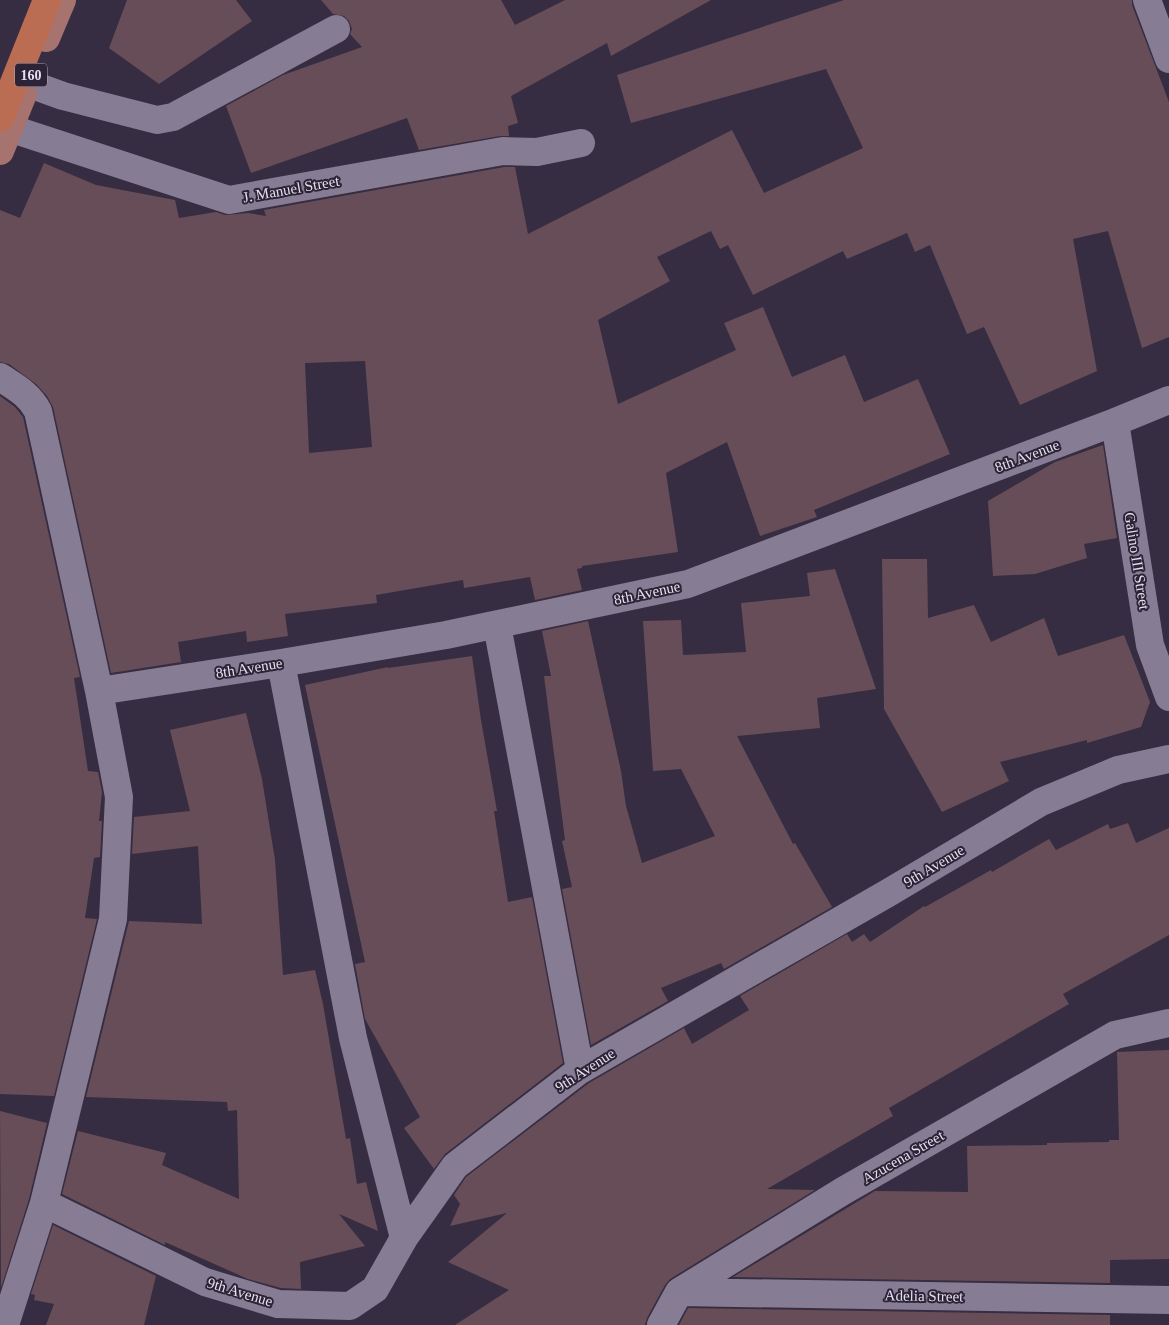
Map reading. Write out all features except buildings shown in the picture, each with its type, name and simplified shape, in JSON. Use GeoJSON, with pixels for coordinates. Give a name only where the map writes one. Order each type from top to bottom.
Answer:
{"type":"FeatureCollection","features":[{"type":"Feature","properties":{"kind":"highway"},"geometry":{"type":"LineString","coordinates":[[3,133],[47,0]]}},
{"type":"Feature","properties":{"kind":"main road","name":"160"},"geometry":{"type":"LineString","coordinates":[[3,133],[27,83],[62,0]]}},
{"type":"Feature","properties":{"kind":"street"},"geometry":{"type":"LineString","coordinates":[[1147,0],[1169,59]]}},
{"type":"Feature","properties":{"kind":"street"},"geometry":{"type":"LineString","coordinates":[[27,83],[64,96],[157,120],[173,117],[336,29]]}},
{"type":"Feature","properties":{"kind":"street","name":"J. Manuel Street"},"geometry":{"type":"LineString","coordinates":[[3,133],[229,200],[503,151],[537,152],[581,142]]}},
{"type":"Feature","properties":{"kind":"street"},"geometry":{"type":"LineString","coordinates":[[0,377],[32,400],[38,411],[99,691],[119,797],[112,919],[44,1203],[5,1325]]}},
{"type":"Feature","properties":{"kind":"street","name":"8th Avenue"},"geometry":{"type":"LineString","coordinates":[[99,691],[281,663],[497,625],[688,584],[1169,400]]}},
{"type":"Feature","properties":{"kind":"street","name":"Galino III Street"},"geometry":{"type":"LineString","coordinates":[[1115,422],[1150,645],[1169,697]]}},
{"type":"Feature","properties":{"kind":"street"},"geometry":{"type":"LineString","coordinates":[[497,625],[580,1070]]}},
{"type":"Feature","properties":{"kind":"street"},"geometry":{"type":"LineString","coordinates":[[281,663],[353,1038],[404,1238]]}},
{"type":"Feature","properties":{"kind":"street","name":"9th Avenue"},"geometry":{"type":"LineString","coordinates":[[44,1203],[205,1282],[278,1304],[350,1306],[375,1289],[404,1238],[455,1166],[580,1070],[888,893],[1041,802],[1118,770],[1169,759]]}},
{"type":"Feature","properties":{"kind":"street","name":"Azucena Street"},"geometry":{"type":"LineString","coordinates":[[661,1325],[679,1292],[843,1191],[1115,1035],[1169,1023]]}},
{"type":"Feature","properties":{"kind":"street","name":"Adelia Street"},"geometry":{"type":"LineString","coordinates":[[679,1292],[1169,1300]]}}]}
